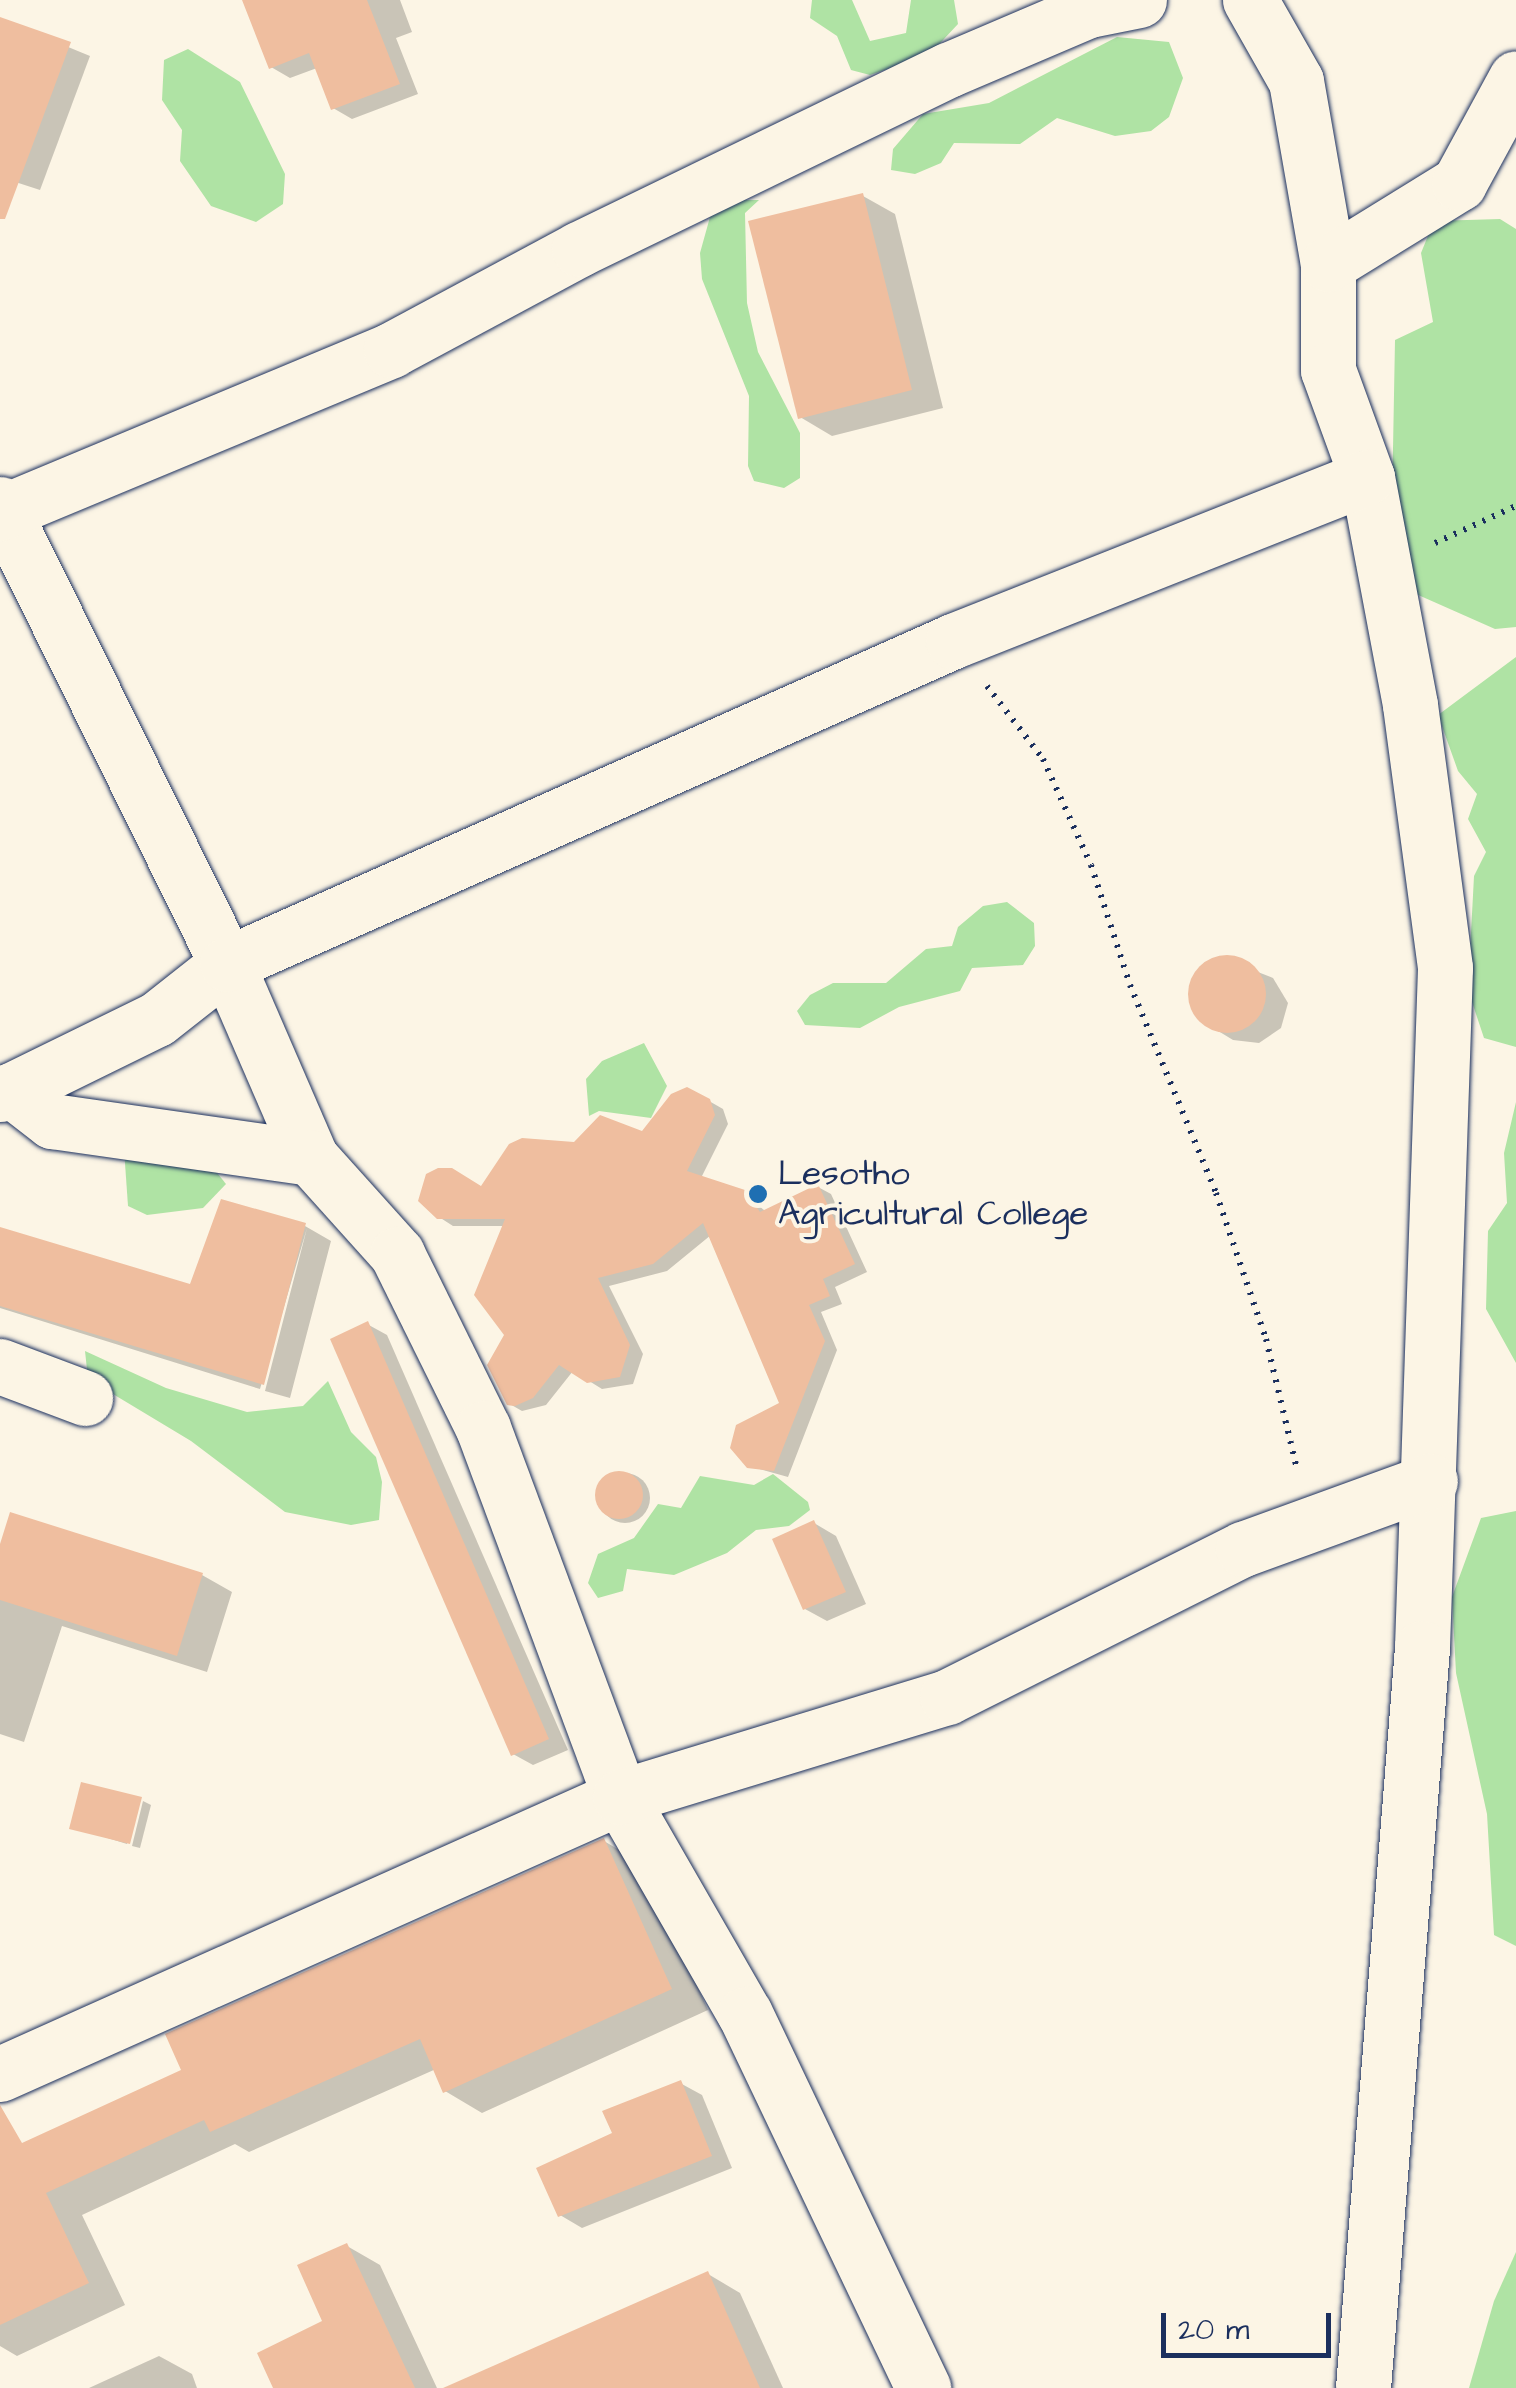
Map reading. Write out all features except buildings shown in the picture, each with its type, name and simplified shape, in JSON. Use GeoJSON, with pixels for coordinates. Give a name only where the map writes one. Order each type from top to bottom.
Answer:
{"type":"FeatureCollection","features":[{"type":"Feature","properties":{"kind":"street"},"geometry":{"type":"LineString","coordinates":[[917,2386],[746,2014],[620,1797],[483,1428],[397,1254],[311,1158],[227,964],[1,510],[391,350],[579,248],[948,70],[1089,10],[1138,0]]}},
{"type":"Feature","properties":{"kind":"street"},"geometry":{"type":"LineString","coordinates":[[1250,0],[1296,81],[1328,264],[1328,370],[1366,477],[1384,567],[1410,705],[1445,968],[1430,1481],[1363,2388]]}},
{"type":"Feature","properties":{"kind":"street"},"geometry":{"type":"LineString","coordinates":[[1328,264],[1458,183],[1516,78]]}},
{"type":"Feature","properties":{"kind":"street"},"geometry":{"type":"LineString","coordinates":[[6,1092],[157,1019],[227,964],[953,641],[1366,477]]}},
{"type":"Feature","properties":{"kind":"street"},"geometry":{"type":"LineString","coordinates":[[6,1092],[52,1121],[311,1158]]}},
{"type":"Feature","properties":{"kind":"street"},"geometry":{"type":"LineString","coordinates":[[0,1366],[85,1398]]}},
{"type":"Feature","properties":{"kind":"street"},"geometry":{"type":"LineString","coordinates":[[0,2074],[620,1797],[947,1696],[1243,1550],[1430,1481]]}},
{"type":"Feature","properties":{"kind":"path"},"geometry":{"type":"LineString","coordinates":[[1384,567],[1516,506]]}},
{"type":"Feature","properties":{"kind":"path"},"geometry":{"type":"LineString","coordinates":[[953,641],[1043,759],[1091,865],[1130,985],[1216,1193],[1266,1338],[1311,1525]]}},
{"type":"Feature","properties":{"kind":"green space"},"geometry":{"type":"Polygon","coordinates":[[[812,0],[852,0],[870,41],[906,33],[911,0],[954,0],[958,24],[929,55],[870,75],[851,70],[837,36],[810,18],[812,0]]]}},
{"type":"Feature","properties":{"kind":"green space"},"geometry":{"type":"Polygon","coordinates":[[[1117,37],[1169,42],[1183,78],[1169,117],[1151,131],[1115,136],[1057,118],[1020,144],[954,143],[941,163],[915,174],[891,170],[893,149],[923,114],[989,103],[1117,37]]]}},
{"type":"Feature","properties":{"kind":"green space"},"geometry":{"type":"Polygon","coordinates":[[[188,49],[240,82],[285,174],[283,204],[256,222],[211,206],[180,161],[182,130],[162,100],[164,60],[188,49]]]}},
{"type":"Feature","properties":{"kind":"green space"},"geometry":{"type":"Polygon","coordinates":[[[731,200],[759,200],[745,213],[747,303],[758,352],[800,433],[800,478],[784,488],[754,481],[748,466],[749,396],[702,279],[700,253],[710,217],[731,200]]]}},
{"type":"Feature","properties":{"kind":"green space"},"geometry":{"type":"Polygon","coordinates":[[[1500,219],[1516,229],[1516,627],[1495,629],[1355,567],[1392,503],[1395,340],[1433,322],[1421,253],[1434,221],[1500,219]]]}},
{"type":"Feature","properties":{"kind":"green space"},"geometry":{"type":"Polygon","coordinates":[[[1516,657],[1516,1047],[1484,1038],[1468,990],[1474,876],[1486,852],[1468,819],[1477,794],[1458,771],[1438,715],[1516,657]]]}},
{"type":"Feature","properties":{"kind":"green space"},"geometry":{"type":"Polygon","coordinates":[[[1007,902],[1034,923],[1035,946],[1023,965],[972,968],[960,991],[899,1007],[860,1028],[805,1025],[797,1011],[810,995],[833,983],[886,983],[926,949],[952,946],[958,927],[983,906],[1007,902]]]}},
{"type":"Feature","properties":{"kind":"green space"},"geometry":{"type":"Polygon","coordinates":[[[644,1043],[667,1086],[651,1118],[599,1111],[589,1116],[586,1079],[602,1061],[644,1043]]]}},
{"type":"Feature","properties":{"kind":"green space"},"geometry":{"type":"Polygon","coordinates":[[[1516,1102],[1516,1363],[1486,1309],[1488,1231],[1507,1203],[1504,1153],[1516,1102]]]}},
{"type":"Feature","properties":{"kind":"green space"},"geometry":{"type":"Polygon","coordinates":[[[124,1149],[210,1164],[226,1184],[203,1208],[147,1215],[128,1206],[124,1149]]]}},
{"type":"Feature","properties":{"kind":"green space"},"geometry":{"type":"Polygon","coordinates":[[[85,1351],[166,1388],[247,1412],[303,1406],[328,1381],[351,1432],[376,1457],[382,1482],[379,1520],[351,1525],[285,1512],[191,1441],[88,1379],[85,1351]]]}},
{"type":"Feature","properties":{"kind":"green space"},"geometry":{"type":"Polygon","coordinates":[[[773,1474],[808,1502],[810,1510],[789,1526],[756,1530],[727,1553],[674,1575],[627,1569],[623,1591],[598,1598],[588,1583],[598,1554],[634,1538],[658,1504],[681,1508],[700,1476],[754,1485],[773,1474]]]}},
{"type":"Feature","properties":{"kind":"green space"},"geometry":{"type":"Polygon","coordinates":[[[1516,1511],[1516,1946],[1494,1935],[1487,1814],[1456,1673],[1452,1597],[1481,1518],[1516,1511]]]}},
{"type":"Feature","properties":{"kind":"green space"},"geometry":{"type":"Polygon","coordinates":[[[1516,2252],[1516,2388],[1469,2388],[1494,2301],[1516,2252]]]}},
{"type":"Feature","properties":{"kind":"place","name":"Lesotho Agricultural College"},"geometry":{"type":"Point","coordinates":[758,1194]}}]}
